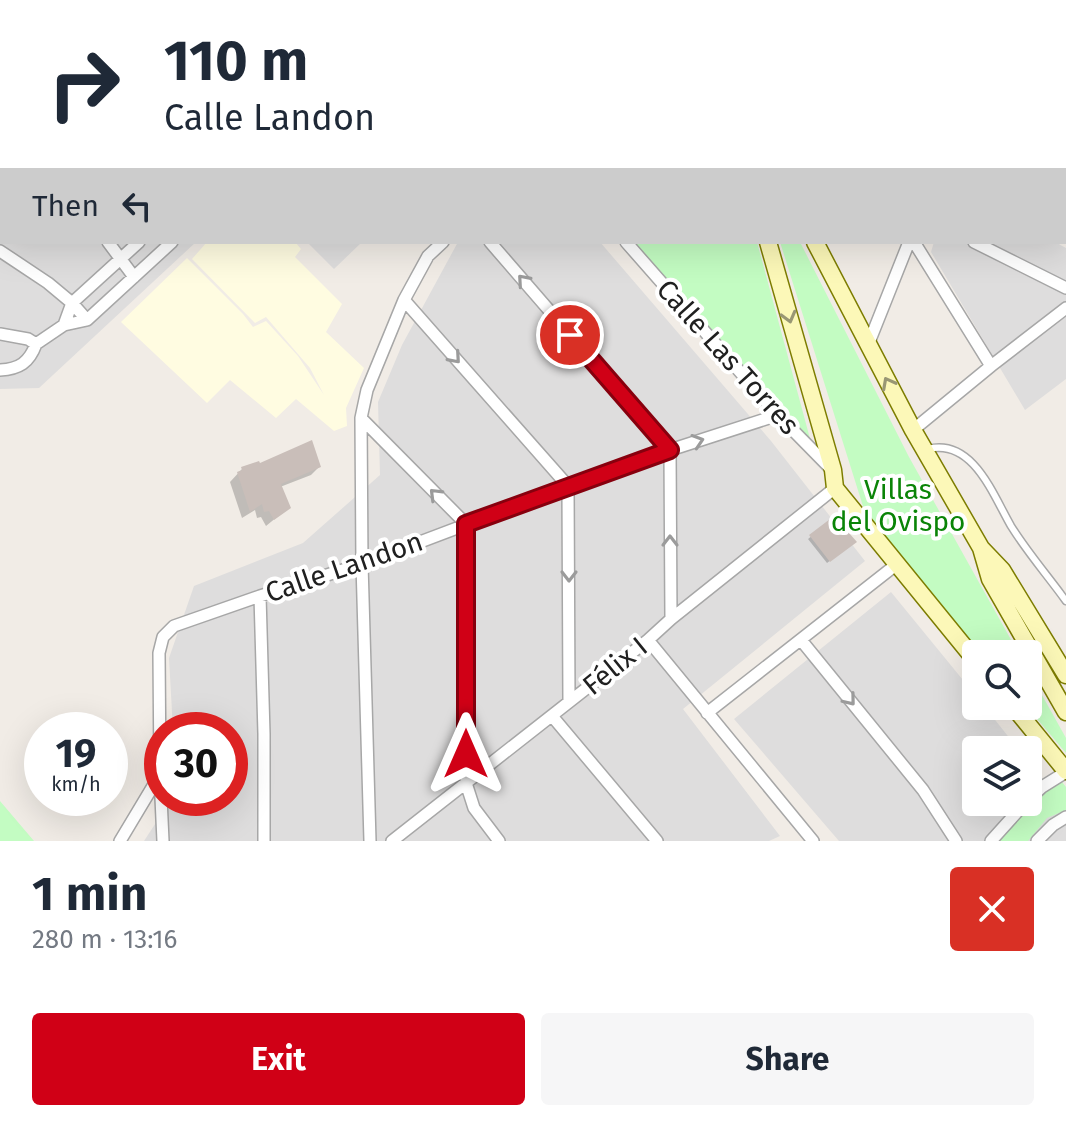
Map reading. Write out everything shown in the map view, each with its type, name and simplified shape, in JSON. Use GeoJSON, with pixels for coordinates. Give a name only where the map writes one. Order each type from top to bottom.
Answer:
{"type":"FeatureCollection","features":[{"type":"Feature","properties":{"kind":"street"},"geometry":{"type":"LineString","coordinates":[[109,244],[134,277]]}},
{"type":"Feature","properties":{"kind":"street"},"geometry":{"type":"LineString","coordinates":[[64,325],[72,303],[137,244]]}},
{"type":"Feature","properties":{"kind":"street"},"geometry":{"type":"LineString","coordinates":[[0,370],[29,361],[36,344],[64,325],[87,320],[170,244]]}},
{"type":"Feature","properties":{"kind":"street"},"geometry":{"type":"LineString","coordinates":[[370,841],[361,418],[367,390],[404,300],[428,256],[441,244]]}},
{"type":"Feature","properties":{"kind":"street"},"geometry":{"type":"LineString","coordinates":[[492,244],[670,450],[671,619]]}},
{"type":"Feature","properties":{"kind":"street","name":"Calle Las Torres"},"geometry":{"type":"LineString","coordinates":[[628,244],[834,479]]}},
{"type":"Feature","properties":{"kind":"street"},"geometry":{"type":"LineString","coordinates":[[769,244],[834,479],[962,644]]}},
{"type":"Feature","properties":{"kind":"street"},"geometry":{"type":"LineString","coordinates":[[816,244],[924,450],[981,548],[1002,570],[1066,675]]}},
{"type":"Feature","properties":{"kind":"street"},"geometry":{"type":"LineString","coordinates":[[868,345],[911,244]]}},
{"type":"Feature","properties":{"kind":"street"},"geometry":{"type":"LineString","coordinates":[[913,244],[991,366]]}},
{"type":"Feature","properties":{"kind":"street"},"geometry":{"type":"LineString","coordinates":[[978,244],[1066,288]]}},
{"type":"Feature","properties":{"kind":"street"},"geometry":{"type":"LineString","coordinates":[[0,251],[48,283],[87,320]]}},
{"type":"Feature","properties":{"kind":"street"},"geometry":{"type":"LineString","coordinates":[[404,300],[568,486],[569,702]]}},
{"type":"Feature","properties":{"kind":"street"},"geometry":{"type":"LineString","coordinates":[[913,430],[1066,308]]}},
{"type":"Feature","properties":{"kind":"street"},"geometry":{"type":"LineString","coordinates":[[0,334],[28,339],[36,344]]}},
{"type":"Feature","properties":{"kind":"street","name":"Calle Landon"},"geometry":{"type":"LineString","coordinates":[[159,712],[159,653],[163,637],[174,626],[362,564],[568,486],[778,415]]}},
{"type":"Feature","properties":{"kind":"street"},"geometry":{"type":"LineString","coordinates":[[361,418],[466,524],[466,783],[474,808],[499,841]]}},
{"type":"Feature","properties":{"kind":"street","name":"Félix I"},"geometry":{"type":"LineString","coordinates":[[392,841],[648,640],[834,479]]}},
{"type":"Feature","properties":{"kind":"street"},"geometry":{"type":"LineString","coordinates":[[981,548],[990,579],[1066,712]]}},
{"type":"Feature","properties":{"kind":"street"},"geometry":{"type":"LineString","coordinates":[[707,713],[897,564]]}},
{"type":"Feature","properties":{"kind":"street"},"geometry":{"type":"LineString","coordinates":[[260,596],[264,841]]}},
{"type":"Feature","properties":{"kind":"street"},"geometry":{"type":"LineString","coordinates":[[648,640],[813,841]]}},
{"type":"Feature","properties":{"kind":"street"},"geometry":{"type":"LineString","coordinates":[[801,640],[923,790],[956,841]]}},
{"type":"Feature","properties":{"kind":"street"},"geometry":{"type":"LineString","coordinates":[[552,716],[657,841]]}},
{"type":"Feature","properties":{"kind":"street"},"geometry":{"type":"LineString","coordinates":[[1024,720],[1066,771],[1042,787]]}},
{"type":"Feature","properties":{"kind":"street"},"geometry":{"type":"LineString","coordinates":[[120,841],[144,802]]}},
{"type":"Feature","properties":{"kind":"street"},"geometry":{"type":"LineString","coordinates":[[162,816],[163,841]]}},
{"type":"Feature","properties":{"kind":"street"},"geometry":{"type":"LineString","coordinates":[[991,841],[1014,816]]}},
{"type":"Feature","properties":{"kind":"street"},"geometry":{"type":"LineString","coordinates":[[1037,841],[1066,817]]}},
{"type":"Feature","properties":{"kind":"lane"},"geometry":{"type":"LineString","coordinates":[[924,450],[938,446],[953,449],[974,465],[1012,526],[1066,601]]}},
{"type":"Feature","properties":{"kind":"shaded area"},"geometry":{"type":"Polygon","coordinates":[[[0,244],[194,244],[39,388],[0,389],[0,244]]]}},
{"type":"Feature","properties":{"kind":"shaded area"},"geometry":{"type":"Polygon","coordinates":[[[205,244],[297,244],[301,249],[295,257],[342,304],[326,332],[364,368],[346,408],[347,426],[334,431],[296,399],[276,418],[230,380],[207,403],[121,322],[187,258],[253,327],[266,321],[298,356],[324,395],[310,368],[266,317],[255,323],[192,259],[205,244]]]}},
{"type":"Feature","properties":{"kind":"shaded area"},"geometry":{"type":"Polygon","coordinates":[[[309,244],[360,244],[334,269],[309,244]]]}},
{"type":"Feature","properties":{"kind":"shaded area"},"geometry":{"type":"Polygon","coordinates":[[[457,244],[602,244],[771,441],[865,561],[683,709],[780,836],[769,841],[144,841],[160,816],[248,816],[248,712],[172,712],[169,658],[194,586],[303,543],[380,475],[378,402],[402,345],[457,244]]]}},
{"type":"Feature","properties":{"kind":"shaded area"},"geometry":{"type":"Polygon","coordinates":[[[933,244],[1059,244],[1066,248],[1066,379],[1025,410],[931,252],[933,244]]]}},
{"type":"Feature","properties":{"kind":"shaded area"},"geometry":{"type":"Polygon","coordinates":[[[891,592],[962,679],[962,720],[995,720],[1008,736],[962,736],[962,816],[1042,816],[1042,778],[1066,808],[1066,841],[839,841],[734,719],[891,592]]]}},
{"type":"Feature","properties":{"kind":"green space","name":"Villas del Ovispo"},"geometry":{"type":"Polygon","coordinates":[[[636,244],[758,244],[812,446],[636,244]]]}},
{"type":"Feature","properties":{"kind":"green space","name":"Villas del Ovispo"},"geometry":{"type":"Polygon","coordinates":[[[781,244],[801,244],[909,457],[1011,640],[970,640],[867,519],[781,244]]]}},
{"type":"Feature","properties":{"kind":"green space"},"geometry":{"type":"Polygon","coordinates":[[[1042,695],[1066,738],[1066,753],[1038,720],[1042,720],[1042,695]]]}},
{"type":"Feature","properties":{"kind":"green space"},"geometry":{"type":"Polygon","coordinates":[[[1062,782],[1066,787],[1066,810],[1047,818],[1028,841],[999,841],[1021,816],[1042,816],[1043,792],[1062,782]]]}},
{"type":"Feature","properties":{"kind":"green space"},"geometry":{"type":"Polygon","coordinates":[[[0,801],[34,841],[0,841],[0,801]]]}},
{"type":"Feature","properties":{"kind":"building"},"geometry":{"type":"Polygon","coordinates":[[[312,440],[321,467],[281,484],[291,508],[274,520],[269,511],[264,512],[262,504],[250,512],[237,472],[242,470],[241,467],[260,463],[312,440]]]}},
{"type":"Feature","properties":{"kind":"building"},"geometry":{"type":"Polygon","coordinates":[[[834,516],[857,542],[830,562],[809,535],[834,516]]]}},
{"type":"Feature","properties":{"kind":"route"},"geometry":{"type":"LineString","coordinates":[[466,754],[466,524],[670,450],[570,335]]}}]}
